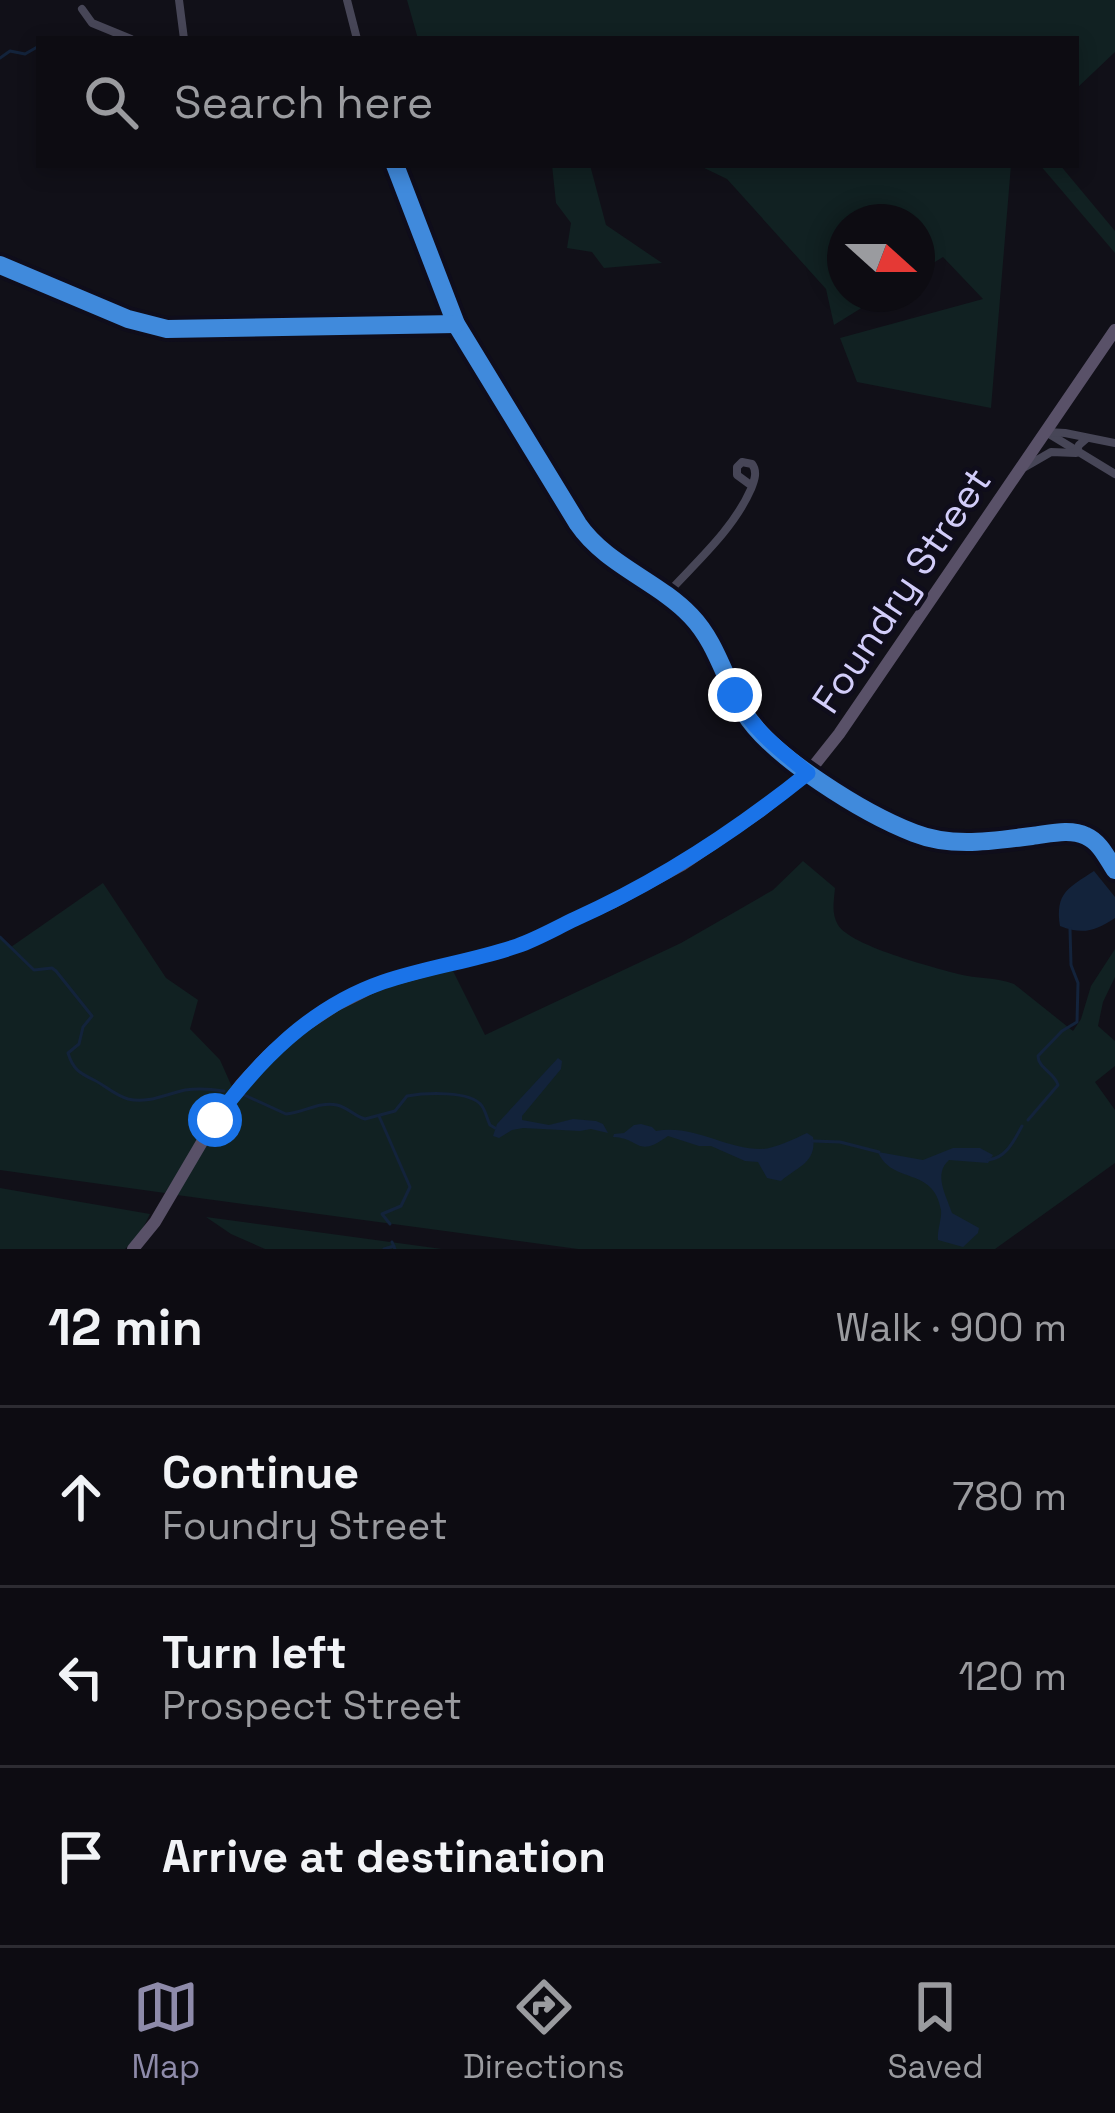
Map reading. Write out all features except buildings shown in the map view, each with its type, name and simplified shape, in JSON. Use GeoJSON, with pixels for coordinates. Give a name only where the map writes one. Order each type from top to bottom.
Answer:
{"type":"FeatureCollection","features":[{"type":"Feature","properties":{"kind":"main road","name":"Foundry Street"},"geometry":{"type":"LineString","coordinates":[[133,1249],[167,1203],[215,1120],[267,1056],[292,1035],[381,983],[518,946],[614,902],[682,865],[808,773],[1115,330]]}},
{"type":"Feature","properties":{"kind":"street"},"geometry":{"type":"LineString","coordinates":[[179,0],[184,36]]}},
{"type":"Feature","properties":{"kind":"street"},"geometry":{"type":"LineString","coordinates":[[347,0],[356,36]]}},
{"type":"Feature","properties":{"kind":"street"},"geometry":{"type":"LineString","coordinates":[[82,9],[92,23],[124,36]]}},
{"type":"Feature","properties":{"kind":"street"},"geometry":{"type":"LineString","coordinates":[[396,168],[456,324],[585,534],[693,618],[752,724],[808,773],[922,836],[970,842],[1073,832],[1094,841],[1115,870]]}},
{"type":"Feature","properties":{"kind":"street"},"geometry":{"type":"LineString","coordinates":[[0,265],[128,319],[167,329],[456,324]]}},
{"type":"Feature","properties":{"kind":"street"},"geometry":{"type":"LineString","coordinates":[[1046,432],[1115,443]]}},
{"type":"Feature","properties":{"kind":"street"},"geometry":{"type":"LineString","coordinates":[[1046,432],[1115,474]]}},
{"type":"Feature","properties":{"kind":"street"},"geometry":{"type":"LineString","coordinates":[[1076,453],[1086,439]]}},
{"type":"Feature","properties":{"kind":"street"},"geometry":{"type":"LineString","coordinates":[[1019,471],[1046,454],[1076,453]]}},
{"type":"Feature","properties":{"kind":"street"},"geometry":{"type":"LineString","coordinates":[[666,595],[736,517],[752,486]]}},
{"type":"Feature","properties":{"kind":"shaded area"},"geometry":{"type":"Polygon","coordinates":[[[407,0],[1115,0],[1115,52],[1079,86],[1079,36],[417,36],[407,0]]]}},
{"type":"Feature","properties":{"kind":"shaded area"},"geometry":{"type":"Polygon","coordinates":[[[552,168],[591,168],[606,225],[662,263],[604,268],[592,252],[567,248],[571,223],[556,203],[552,168]]]}},
{"type":"Feature","properties":{"kind":"shaded area"},"geometry":{"type":"Polygon","coordinates":[[[704,168],[1011,168],[991,408],[857,382],[840,338],[983,299],[943,257],[935,262],[935,204],[827,204],[827,294],[727,179],[704,168]]]}},
{"type":"Feature","properties":{"kind":"shaded area"},"geometry":{"type":"Polygon","coordinates":[[[1043,168],[1062,168],[1115,231],[1115,253],[1043,168]]]}},
{"type":"Feature","properties":{"kind":"shaded area"},"geometry":{"type":"Polygon","coordinates":[[[831,312],[855,312],[834,325],[831,312]]]}},
{"type":"Feature","properties":{"kind":"shaded area"},"geometry":{"type":"Polygon","coordinates":[[[803,861],[835,888],[834,916],[846,933],[912,961],[1014,984],[1073,1031],[1091,986],[1115,949],[1115,977],[1098,1026],[1115,1041],[1115,1066],[1095,1082],[1115,1110],[1115,1163],[995,1249],[578,1249],[177,1195],[221,1119],[252,1078],[295,1038],[343,1008],[451,967],[485,1035],[681,943],[773,890],[803,861]]]}},
{"type":"Feature","properties":{"kind":"shaded area"},"geometry":{"type":"Polygon","coordinates":[[[103,883],[166,978],[198,1000],[190,1029],[220,1060],[232,1087],[165,1193],[0,1170],[0,937],[11,947],[103,883]]]}},
{"type":"Feature","properties":{"kind":"shaded area"},"geometry":{"type":"Polygon","coordinates":[[[0,1188],[150,1214],[125,1249],[0,1249],[0,1188]]]}},
{"type":"Feature","properties":{"kind":"shaded area"},"geometry":{"type":"Polygon","coordinates":[[[206,1217],[442,1249],[265,1249],[206,1217]]]}},
{"type":"Feature","properties":{"kind":"water"},"geometry":{"type":"Polygon","coordinates":[[[1094,871],[1115,897],[1115,918],[1089,930],[1060,926],[1065,893],[1094,871]]]}},
{"type":"Feature","properties":{"kind":"water"},"geometry":{"type":"Polygon","coordinates":[[[558,1058],[561,1069],[522,1120],[549,1125],[573,1119],[596,1121],[608,1133],[523,1128],[493,1136],[497,1124],[558,1058]]]}},
{"type":"Feature","properties":{"kind":"water"},"geometry":{"type":"Polygon","coordinates":[[[641,1124],[656,1131],[683,1131],[761,1149],[807,1133],[813,1137],[812,1153],[781,1181],[767,1178],[758,1162],[711,1146],[668,1136],[644,1147],[613,1137],[641,1124]]]}},
{"type":"Feature","properties":{"kind":"water"},"geometry":{"type":"Polygon","coordinates":[[[953,1148],[980,1148],[993,1155],[988,1163],[949,1160],[942,1172],[952,1213],[979,1228],[963,1247],[938,1240],[941,1210],[930,1187],[893,1169],[878,1152],[923,1160],[953,1148]]]}},
{"type":"Feature","properties":{"kind":"waterway"},"geometry":{"type":"LineString","coordinates":[[0,58],[10,51],[25,54],[36,48]]}},
{"type":"Feature","properties":{"kind":"waterway"},"geometry":{"type":"LineString","coordinates":[[1028,1120],[1058,1085],[1038,1056],[1077,1022],[1078,983],[1071,965],[1070,929]]}},
{"type":"Feature","properties":{"kind":"waterway"},"geometry":{"type":"LineString","coordinates":[[0,937],[34,970],[56,971],[92,1016],[79,1044],[68,1053],[80,1073],[135,1100],[190,1089],[224,1091]]}},
{"type":"Feature","properties":{"kind":"waterway"},"geometry":{"type":"LineString","coordinates":[[242,1094],[286,1114],[330,1104],[365,1119],[395,1111],[407,1096],[458,1095],[476,1101],[495,1128]]}},
{"type":"Feature","properties":{"kind":"waterway"},"geometry":{"type":"LineString","coordinates":[[379,1116],[410,1187],[401,1206],[382,1214],[390,1224]]}},
{"type":"Feature","properties":{"kind":"waterway"},"geometry":{"type":"LineString","coordinates":[[988,1160],[1005,1152],[1022,1126]]}},
{"type":"Feature","properties":{"kind":"waterway"},"geometry":{"type":"LineString","coordinates":[[813,1141],[879,1152]]}},
{"type":"Feature","properties":{"kind":"waterway"},"geometry":{"type":"LineString","coordinates":[[392,1242],[395,1249]]}},
{"type":"Feature","properties":{"kind":"waterway"},"geometry":{"type":"LineString","coordinates":[[384,1249],[394,1246]]}},
{"type":"Feature","properties":{"kind":"cycle path"},"geometry":{"type":"LineString","coordinates":[[396,168],[456,324],[578,524],[603,551],[691,616],[708,638],[744,712],[775,747],[846,798],[914,833],[972,842],[1073,832],[1095,842],[1115,870]]}},
{"type":"Feature","properties":{"kind":"cycle path"},"geometry":{"type":"LineString","coordinates":[[0,265],[128,319],[167,329],[456,324]]}},
{"type":"Feature","properties":{"kind":"route"},"geometry":{"type":"LineString","coordinates":[[215,1120],[267,1056],[335,1006],[381,983],[518,946],[614,902],[682,865],[808,773],[762,735],[735,695]]}}]}
